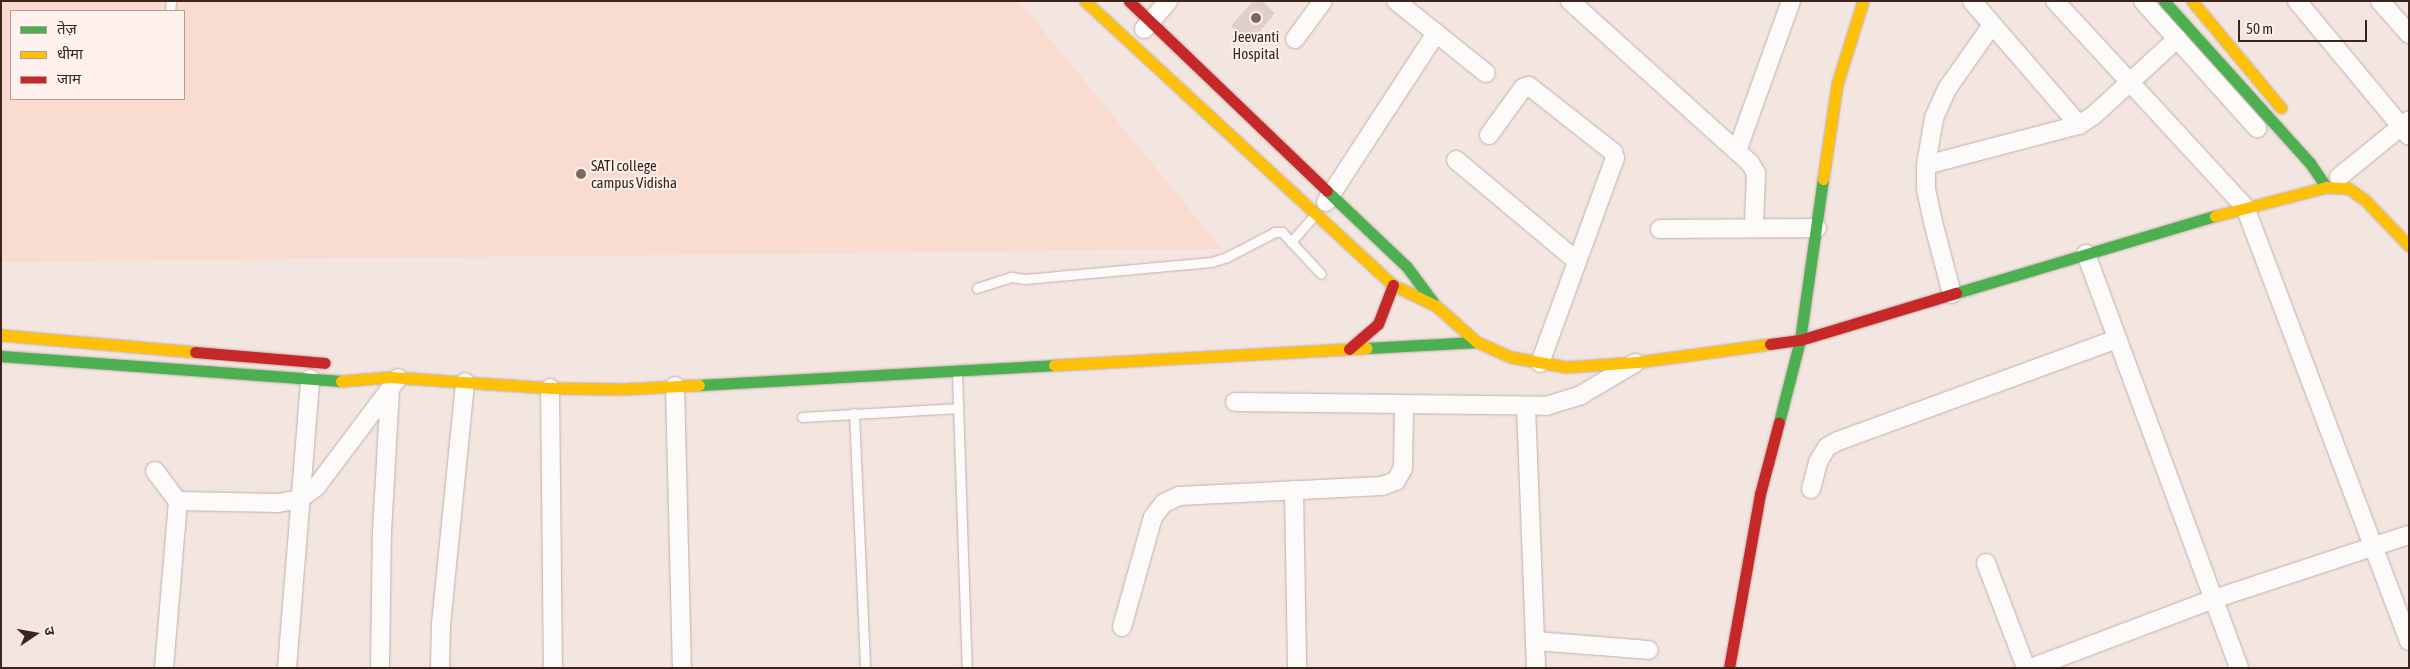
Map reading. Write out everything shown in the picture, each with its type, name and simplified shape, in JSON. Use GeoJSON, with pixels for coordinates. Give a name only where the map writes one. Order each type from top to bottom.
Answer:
{"type":"FeatureCollection","features":[{"type":"Feature","properties":{"kind":"main road"},"geometry":{"type":"LineString","coordinates":[[1084,1],[1393,285],[1436,306]]}},
{"type":"Feature","properties":{"kind":"main road"},"geometry":{"type":"LineString","coordinates":[[1129,1],[1333,194],[1407,267],[1436,306],[1477,342],[1511,357],[1566,367],[1638,362],[1800,340],[2336,180]]}},
{"type":"Feature","properties":{"kind":"main road"},"geometry":{"type":"LineString","coordinates":[[1729,668],[1760,494],[1800,340],[1837,84],[1863,1]]}},
{"type":"Feature","properties":{"kind":"main road"},"geometry":{"type":"LineString","coordinates":[[2164,1],[2310,164],[2336,180],[2383,216],[2409,246]]}},
{"type":"Feature","properties":{"kind":"main road"},"geometry":{"type":"LineString","coordinates":[[2192,1],[2288,116]]}},
{"type":"Feature","properties":{"kind":"main road"},"geometry":{"type":"LineString","coordinates":[[1349,349],[1369,335],[1378,324],[1393,285]]}},
{"type":"Feature","properties":{"kind":"main road"},"geometry":{"type":"LineString","coordinates":[[1,335],[339,365]]}},
{"type":"Feature","properties":{"kind":"main road"},"geometry":{"type":"LineString","coordinates":[[1,356],[310,380],[465,382],[550,388],[675,386],[1477,342]]}},
{"type":"Feature","properties":{"kind":"main road"},"geometry":{"type":"LineString","coordinates":[[356,367],[393,381]]}},
{"type":"Feature","properties":{"kind":"street"},"geometry":{"type":"LineString","coordinates":[[1131,45],[1168,1]]}},
{"type":"Feature","properties":{"kind":"street"},"geometry":{"type":"LineString","coordinates":[[1294,39],[1323,1]]}},
{"type":"Feature","properties":{"kind":"street"},"geometry":{"type":"LineString","coordinates":[[1396,1],[1486,74]]}},
{"type":"Feature","properties":{"kind":"street"},"geometry":{"type":"LineString","coordinates":[[1570,1],[1737,151],[1756,173],[1754,226]]}},
{"type":"Feature","properties":{"kind":"street"},"geometry":{"type":"LineString","coordinates":[[1737,151],[1791,1]]}},
{"type":"Feature","properties":{"kind":"street"},"geometry":{"type":"LineString","coordinates":[[1972,1],[2079,124]]}},
{"type":"Feature","properties":{"kind":"street"},"geometry":{"type":"LineString","coordinates":[[2056,1],[2245,207],[2409,641]]}},
{"type":"Feature","properties":{"kind":"street"},"geometry":{"type":"LineString","coordinates":[[2143,1],[2258,128]]}},
{"type":"Feature","properties":{"kind":"street"},"geometry":{"type":"LineString","coordinates":[[2297,1],[2406,128],[2336,180]]}},
{"type":"Feature","properties":{"kind":"street"},"geometry":{"type":"LineString","coordinates":[[2380,1],[2409,34]]}},
{"type":"Feature","properties":{"kind":"street"},"geometry":{"type":"LineString","coordinates":[[1952,294],[1926,188],[1926,165],[1934,118],[1947,88],[1992,25]]}},
{"type":"Feature","properties":{"kind":"street"},"geometry":{"type":"LineString","coordinates":[[1316,214],[1333,194],[1436,34]]}},
{"type":"Feature","properties":{"kind":"street"},"geometry":{"type":"LineString","coordinates":[[1926,165],[2079,124],[2094,115],[2177,39]]}},
{"type":"Feature","properties":{"kind":"street"},"geometry":{"type":"LineString","coordinates":[[1489,135],[1523,88],[1530,86],[1613,152],[1614,165],[1540,363]]}},
{"type":"Feature","properties":{"kind":"street"},"geometry":{"type":"LineString","coordinates":[[1456,160],[1577,261]]}},
{"type":"Feature","properties":{"kind":"street"},"geometry":{"type":"LineString","coordinates":[[1660,229],[1754,226],[1817,228]]}},
{"type":"Feature","properties":{"kind":"street"},"geometry":{"type":"LineString","coordinates":[[2086,254],[2239,668]]}},
{"type":"Feature","properties":{"kind":"street"},"geometry":{"type":"LineString","coordinates":[[1811,490],[1818,462],[1827,447],[1838,441],[2117,338]]}},
{"type":"Feature","properties":{"kind":"street"},"geometry":{"type":"LineString","coordinates":[[1235,402],[1404,406],[1546,406],[1581,395],[1638,362]]}},
{"type":"Feature","properties":{"kind":"street"},"geometry":{"type":"LineString","coordinates":[[287,668],[310,380]]}},
{"type":"Feature","properties":{"kind":"street"},"geometry":{"type":"LineString","coordinates":[[178,501],[278,504],[300,499],[317,486],[393,381]]}},
{"type":"Feature","properties":{"kind":"street"},"geometry":{"type":"LineString","coordinates":[[380,668],[382,532],[393,381]]}},
{"type":"Feature","properties":{"kind":"street"},"geometry":{"type":"LineString","coordinates":[[440,668],[440,624],[465,382]]}},
{"type":"Feature","properties":{"kind":"street"},"geometry":{"type":"LineString","coordinates":[[675,386],[682,668]]}},
{"type":"Feature","properties":{"kind":"street"},"geometry":{"type":"LineString","coordinates":[[550,388],[553,668]]}},
{"type":"Feature","properties":{"kind":"street"},"geometry":{"type":"LineString","coordinates":[[1122,627],[1153,517],[1164,503],[1179,496],[1382,486],[1396,481],[1403,468],[1404,406]]}},
{"type":"Feature","properties":{"kind":"street"},"geometry":{"type":"LineString","coordinates":[[1526,406],[1536,668]]}},
{"type":"Feature","properties":{"kind":"street"},"geometry":{"type":"LineString","coordinates":[[155,471],[178,501],[164,668]]}},
{"type":"Feature","properties":{"kind":"street"},"geometry":{"type":"LineString","coordinates":[[1294,490],[1297,668]]}},
{"type":"Feature","properties":{"kind":"street"},"geometry":{"type":"LineString","coordinates":[[2031,668],[2214,599],[2409,535]]}},
{"type":"Feature","properties":{"kind":"street"},"geometry":{"type":"LineString","coordinates":[[1986,563],[2026,668]]}},
{"type":"Feature","properties":{"kind":"street"},"geometry":{"type":"LineString","coordinates":[[1535,641],[1649,650]]}},
{"type":"Feature","properties":{"kind":"lane"},"geometry":{"type":"LineString","coordinates":[[1291,242],[1316,214]]}},
{"type":"Feature","properties":{"kind":"lane"},"geometry":{"type":"LineString","coordinates":[[977,288],[1011,277],[1026,279],[1211,262],[1227,257],[1274,232],[1282,232],[1321,274]]}},
{"type":"Feature","properties":{"kind":"lane"},"geometry":{"type":"LineString","coordinates":[[957,371],[967,668]]}},
{"type":"Feature","properties":{"kind":"lane"},"geometry":{"type":"LineString","coordinates":[[802,418],[854,413],[958,408]]}},
{"type":"Feature","properties":{"kind":"lane"},"geometry":{"type":"LineString","coordinates":[[854,413],[865,668]]}},
{"type":"Feature","properties":{"kind":"shaded area","name":"SATI college campus Vidisha"},"geometry":{"type":"Polygon","coordinates":[[[1,1],[1019,1],[1222,249],[1,262],[1,1]]]}},
{"type":"Feature","properties":{"kind":"building"},"geometry":{"type":"Polygon","coordinates":[[[1253,1],[1262,1],[1275,13],[1250,43],[1231,26],[1253,1]]]}},
{"type":"Feature","properties":{"kind":"traffic: fast"},"geometry":{"type":"LineString","coordinates":[[2164,1],[2310,163],[2326,187]]}},
{"type":"Feature","properties":{"kind":"traffic: fast"},"geometry":{"type":"LineString","coordinates":[[1779,422],[1800,340],[1823,179]]}},
{"type":"Feature","properties":{"kind":"traffic: fast"},"geometry":{"type":"LineString","coordinates":[[1327,191],[1407,267],[1433,302]]}},
{"type":"Feature","properties":{"kind":"traffic: fast"},"geometry":{"type":"LineString","coordinates":[[1956,293],[2215,216]]}},
{"type":"Feature","properties":{"kind":"traffic: fast"},"geometry":{"type":"LineString","coordinates":[[1367,348],[1477,342]]}},
{"type":"Feature","properties":{"kind":"traffic: fast"},"geometry":{"type":"LineString","coordinates":[[1,356],[341,381]]}},
{"type":"Feature","properties":{"kind":"traffic: fast"},"geometry":{"type":"LineString","coordinates":[[699,385],[1054,365]]}},
{"type":"Feature","properties":{"kind":"traffic: slow"},"geometry":{"type":"LineString","coordinates":[[1085,1],[1393,285],[1436,306]]}},
{"type":"Feature","properties":{"kind":"traffic: slow"},"geometry":{"type":"LineString","coordinates":[[1823,179],[1837,84],[1863,1]]}},
{"type":"Feature","properties":{"kind":"traffic: slow"},"geometry":{"type":"LineString","coordinates":[[2192,1],[2281,108]]}},
{"type":"Feature","properties":{"kind":"traffic: slow"},"geometry":{"type":"LineString","coordinates":[[2215,216],[2326,187],[2348,188],[2364,199],[2409,246]]}},
{"type":"Feature","properties":{"kind":"traffic: slow"},"geometry":{"type":"LineString","coordinates":[[1436,306],[1477,342],[1511,357],[1566,367],[1638,362],[1770,344]]}},
{"type":"Feature","properties":{"kind":"traffic: slow"},"geometry":{"type":"LineString","coordinates":[[1,335],[195,352]]}},
{"type":"Feature","properties":{"kind":"traffic: slow"},"geometry":{"type":"LineString","coordinates":[[1054,365],[1367,348]]}},
{"type":"Feature","properties":{"kind":"traffic: slow"},"geometry":{"type":"LineString","coordinates":[[341,381],[390,377],[550,388],[623,389],[699,385]]}},
{"type":"Feature","properties":{"kind":"traffic: jam"},"geometry":{"type":"LineString","coordinates":[[1129,1],[1327,191]]}},
{"type":"Feature","properties":{"kind":"traffic: jam"},"geometry":{"type":"LineString","coordinates":[[1349,349],[1378,324],[1393,285]]}},
{"type":"Feature","properties":{"kind":"traffic: jam"},"geometry":{"type":"LineString","coordinates":[[1770,344],[1800,340],[1956,293]]}},
{"type":"Feature","properties":{"kind":"traffic: jam"},"geometry":{"type":"LineString","coordinates":[[195,352],[325,363]]}},
{"type":"Feature","properties":{"kind":"traffic: jam"},"geometry":{"type":"LineString","coordinates":[[1729,668],[1760,494],[1779,422]]}},
{"type":"Feature","properties":{"kind":"place","name":"Jeevanti Hospital"},"geometry":{"type":"Point","coordinates":[1256,18]}},
{"type":"Feature","properties":{"kind":"place","name":"SATI college campus Vidisha"},"geometry":{"type":"Point","coordinates":[581,174]}}]}
